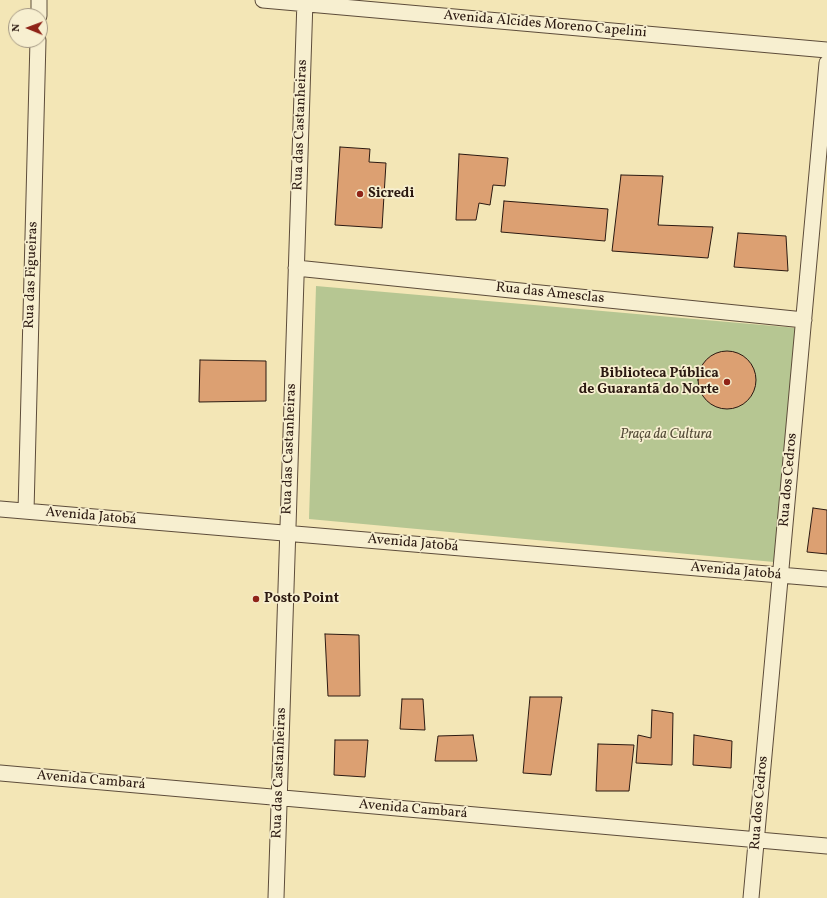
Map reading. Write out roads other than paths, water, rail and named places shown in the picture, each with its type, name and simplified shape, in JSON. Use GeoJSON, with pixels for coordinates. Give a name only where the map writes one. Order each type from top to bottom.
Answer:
{"type":"FeatureCollection","features":[{"type":"Feature","properties":{"kind":"street","name":"Avenida Alcides Moreno Capelini"},"geometry":{"type":"LineString","coordinates":[[263,0],[305,2],[827,50]]}},
{"type":"Feature","properties":{"kind":"street","name":"Rua das Castanheiras"},"geometry":{"type":"LineString","coordinates":[[276,898],[305,2]]}},
{"type":"Feature","properties":{"kind":"street","name":"Rua das Figueiras"},"geometry":{"type":"LineString","coordinates":[[26,511],[38,48]]}},
{"type":"Feature","properties":{"kind":"street","name":"Rua dos Cedros"},"geometry":{"type":"LineString","coordinates":[[751,898],[827,63]]}},
{"type":"Feature","properties":{"kind":"street","name":"Rua das Amesclas"},"geometry":{"type":"LineString","coordinates":[[296,268],[804,320]]}},
{"type":"Feature","properties":{"kind":"street","name":"Avenida Jatobá"},"geometry":{"type":"LineString","coordinates":[[0,509],[827,579]]}},
{"type":"Feature","properties":{"kind":"street","name":"Avenida Cambará"},"geometry":{"type":"LineString","coordinates":[[0,773],[827,846]]}},
{"type":"Feature","properties":{"kind":"place","name":"Sicredi"},"geometry":{"type":"Point","coordinates":[360,194]}},
{"type":"Feature","properties":{"kind":"place","name":"Biblioteca Pública de Guarantã do Norte"},"geometry":{"type":"Point","coordinates":[727,382]}},
{"type":"Feature","properties":{"kind":"place","name":"Posto Point"},"geometry":{"type":"Point","coordinates":[256,599]}},
{"type":"Feature","properties":{"kind":"park label","name":"Praça da Cultura"},"geometry":{"type":"Point","coordinates":[666,435]}}]}
